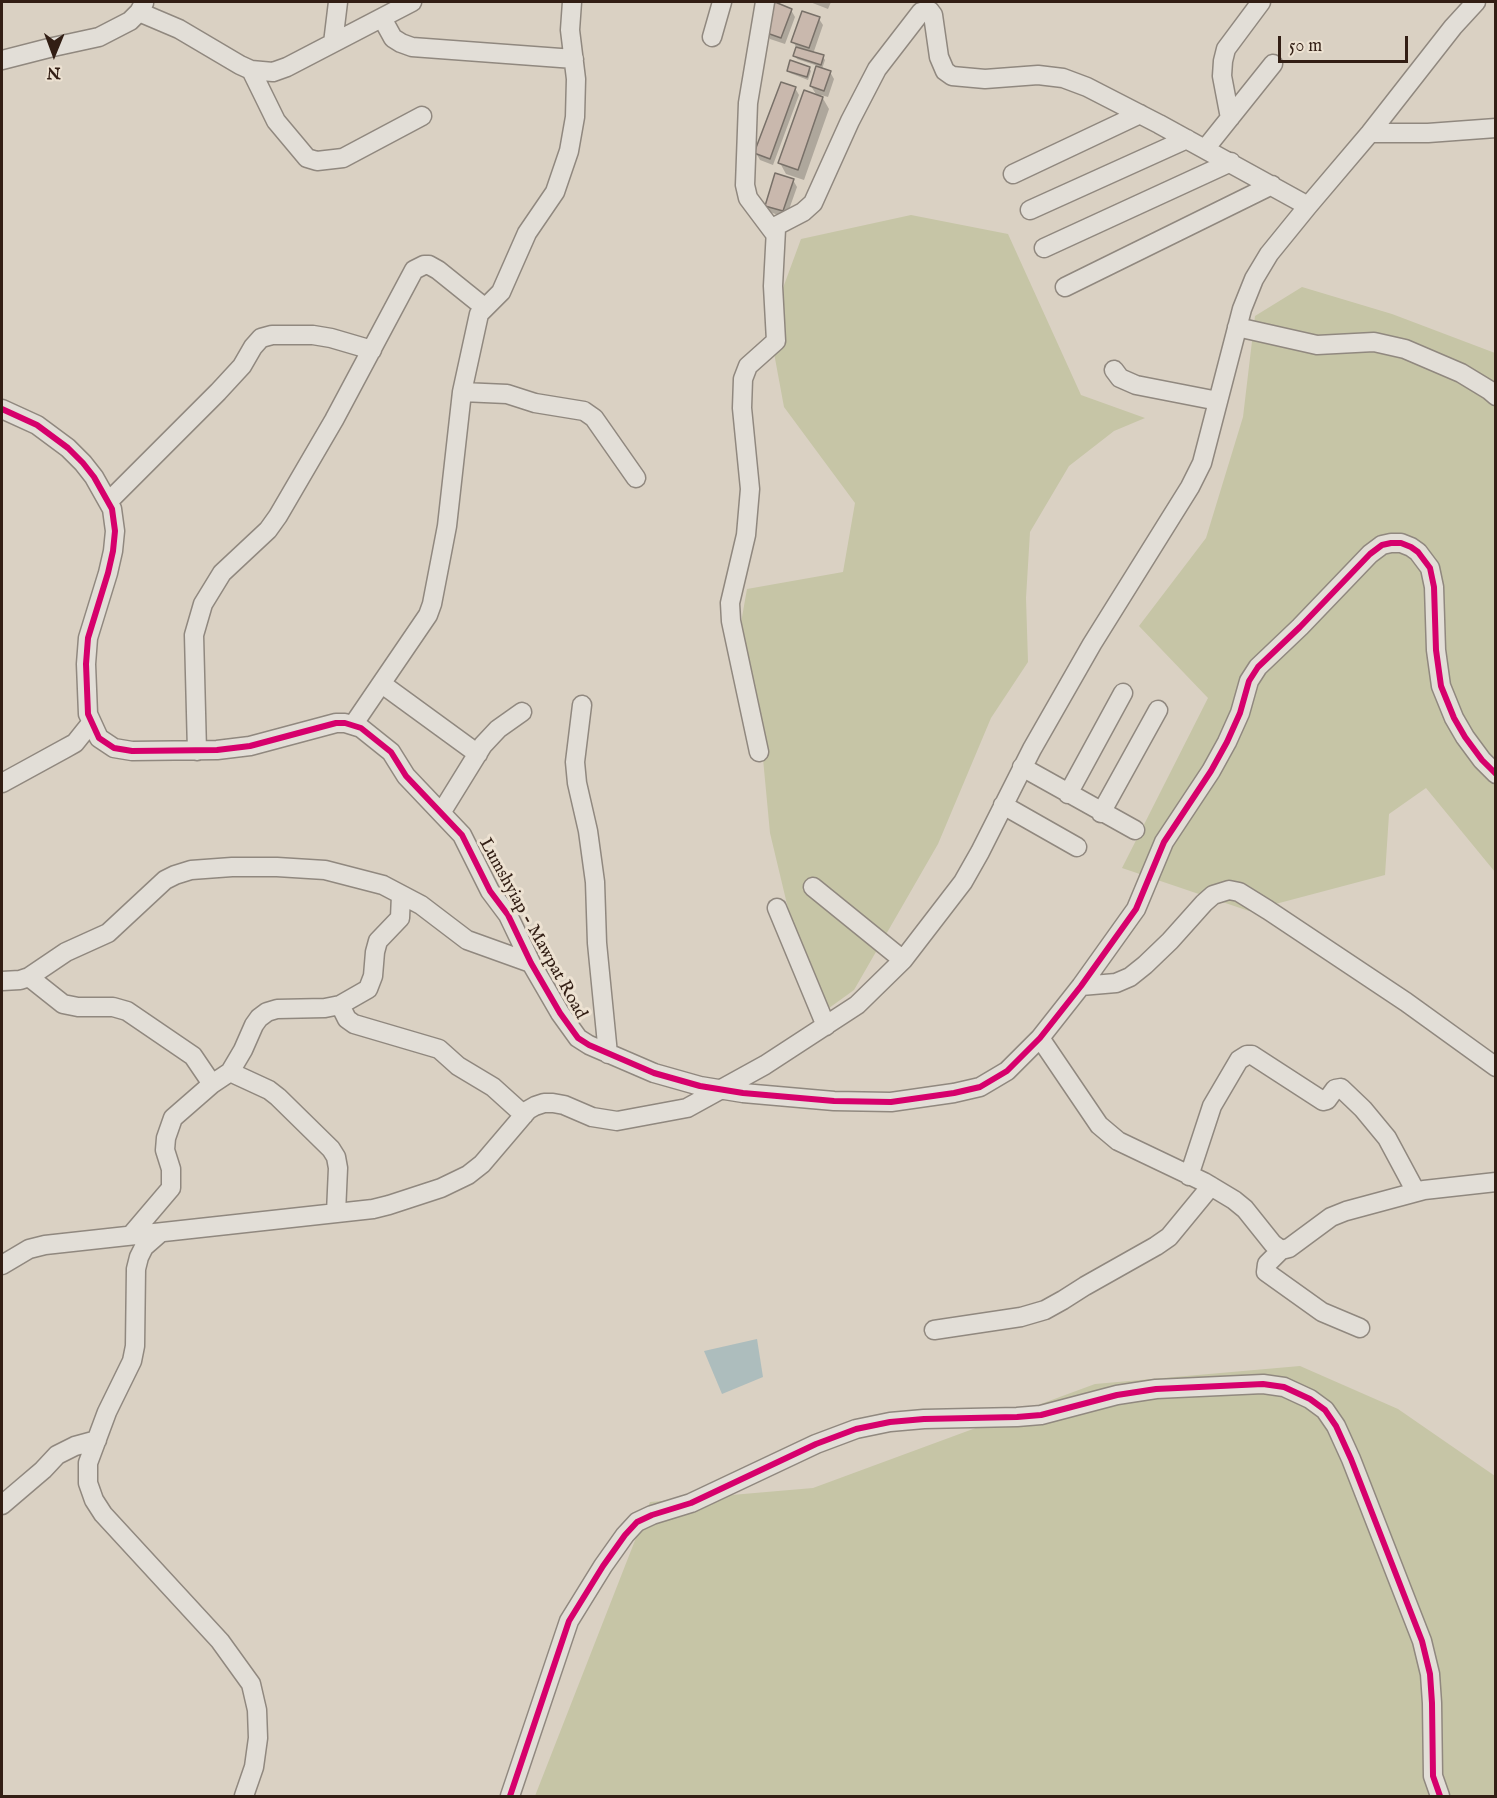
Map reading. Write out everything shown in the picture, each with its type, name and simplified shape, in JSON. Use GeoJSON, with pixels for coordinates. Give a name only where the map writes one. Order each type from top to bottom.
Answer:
{"type":"FeatureCollection","features":[{"type":"Feature","properties":{"kind":"street"},"geometry":{"type":"LineString","coordinates":[[333,43],[338,2]]}},
{"type":"Feature","properties":{"kind":"street"},"geometry":{"type":"LineString","coordinates":[[2,60],[99,37],[130,21],[142,7],[250,70],[273,72],[287,67],[412,2]]}},
{"type":"Feature","properties":{"kind":"street"},"geometry":{"type":"LineString","coordinates":[[2,409],[37,425],[68,448],[83,463],[112,509],[115,531],[113,551],[87,647],[86,664],[88,714],[99,738],[123,750],[197,751],[250,746],[336,723],[353,725],[428,615],[432,604],[447,526],[462,392],[479,314],[501,292],[527,233],[555,192],[569,151],[575,117],[576,79],[570,30],[572,2]]}},
{"type":"Feature","properties":{"kind":"street"},"geometry":{"type":"LineString","coordinates":[[712,37],[723,2]]}},
{"type":"Feature","properties":{"kind":"street"},"geometry":{"type":"LineString","coordinates":[[765,2],[747,104],[745,185],[748,198],[775,234]]}},
{"type":"Feature","properties":{"kind":"street"},"geometry":{"type":"LineString","coordinates":[[1230,118],[1222,76],[1226,49],[1261,2]]}},
{"type":"Feature","properties":{"kind":"street"},"geometry":{"type":"LineString","coordinates":[[2,1265],[29,1249],[45,1245],[381,1207],[441,1188],[468,1175],[487,1159],[524,1115],[535,1106],[554,1103],[606,1120],[629,1120],[687,1108],[765,1065],[857,1005],[903,960],[963,882],[1022,767],[1092,644],[1190,487],[1202,463],[1237,327],[1254,279],[1269,254],[1370,133],[1453,27],[1476,2]]}},
{"type":"Feature","properties":{"kind":"street"},"geometry":{"type":"LineString","coordinates":[[759,752],[731,621],[730,603],[746,535],[750,489],[742,408],[743,379],[748,366],[776,341],[777,337],[773,286],[775,234],[778,225],[803,212],[813,203],[850,120],[877,69],[921,12],[930,10],[933,15],[939,57],[945,71],[952,76],[985,79],[1038,75],[1063,78],[1087,87],[1140,114],[1308,206]]}},
{"type":"Feature","properties":{"kind":"street"},"geometry":{"type":"LineString","coordinates":[[382,18],[393,38],[412,46],[574,59]]}},
{"type":"Feature","properties":{"kind":"street"},"geometry":{"type":"LineString","coordinates":[[1205,149],[1273,64]]}},
{"type":"Feature","properties":{"kind":"street"},"geometry":{"type":"LineString","coordinates":[[250,70],[276,121],[307,158],[317,161],[344,158],[422,116]]}},
{"type":"Feature","properties":{"kind":"street"},"geometry":{"type":"LineString","coordinates":[[1013,174],[1140,114]]}},
{"type":"Feature","properties":{"kind":"street"},"geometry":{"type":"LineString","coordinates":[[1370,133],[1428,133],[1496,128]]}},
{"type":"Feature","properties":{"kind":"street"},"geometry":{"type":"LineString","coordinates":[[1030,210],[1187,139]]}},
{"type":"Feature","properties":{"kind":"street"},"geometry":{"type":"LineString","coordinates":[[1044,248],[1231,162]]}},
{"type":"Feature","properties":{"kind":"street"},"geometry":{"type":"LineString","coordinates":[[1065,287],[1272,185]]}},
{"type":"Feature","properties":{"kind":"street"},"geometry":{"type":"LineString","coordinates":[[197,751],[194,635],[203,604],[222,573],[268,530],[278,516],[334,420],[414,270],[429,265],[484,308]]}},
{"type":"Feature","properties":{"kind":"street"},"geometry":{"type":"LineString","coordinates":[[1237,327],[1317,345],[1374,342],[1405,349],[1461,373],[1496,396]]}},
{"type":"Feature","properties":{"kind":"street"},"geometry":{"type":"LineString","coordinates":[[109,501],[242,366],[252,347],[261,338],[272,335],[313,335],[372,350]]}},
{"type":"Feature","properties":{"kind":"street"},"geometry":{"type":"LineString","coordinates":[[1114,370],[1120,378],[1136,385],[1218,401]]}},
{"type":"Feature","properties":{"kind":"street"},"geometry":{"type":"LineString","coordinates":[[462,392],[507,394],[535,403],[584,411],[594,418],[636,478]]}},
{"type":"Feature","properties":{"kind":"street","name":"Lumshyiap - Mawpat Road"},"geometry":{"type":"LineString","coordinates":[[353,725],[361,728],[391,752],[406,776],[453,824],[466,841],[490,891],[508,915],[531,963],[570,1030],[578,1038],[608,1054],[654,1073],[718,1090],[834,1101],[916,1100],[980,1087],[993,1081],[1023,1057],[1081,986],[1136,909],[1171,828],[1211,771],[1227,742],[1240,713],[1249,681],[1258,667],[1370,554],[1382,545],[1401,543],[1411,547],[1418,552],[1430,568],[1434,587],[1437,665],[1441,686],[1464,736],[1496,774]]}},
{"type":"Feature","properties":{"kind":"street"},"geometry":{"type":"LineString","coordinates":[[382,684],[478,754]]}},
{"type":"Feature","properties":{"kind":"street"},"geometry":{"type":"LineString","coordinates":[[1068,794],[1123,693]]}},
{"type":"Feature","properties":{"kind":"street"},"geometry":{"type":"LineString","coordinates":[[582,705],[575,762],[595,882],[597,943],[608,1054]]}},
{"type":"Feature","properties":{"kind":"street"},"geometry":{"type":"LineString","coordinates":[[1101,813],[1158,710]]}},
{"type":"Feature","properties":{"kind":"street"},"geometry":{"type":"LineString","coordinates":[[441,813],[478,754],[498,729],[522,712]]}},
{"type":"Feature","properties":{"kind":"street"},"geometry":{"type":"LineString","coordinates":[[2,783],[75,742],[91,723]]}},
{"type":"Feature","properties":{"kind":"street"},"geometry":{"type":"LineString","coordinates":[[1022,767],[1135,830]]}},
{"type":"Feature","properties":{"kind":"street"},"geometry":{"type":"LineString","coordinates":[[1003,806],[1077,847]]}},
{"type":"Feature","properties":{"kind":"street"},"geometry":{"type":"LineString","coordinates":[[2,981],[28,977],[66,952],[108,933],[165,880],[190,870],[232,867],[325,870],[383,885],[422,905],[467,940],[531,963]]}},
{"type":"Feature","properties":{"kind":"street"},"geometry":{"type":"LineString","coordinates":[[813,887],[903,960]]}},
{"type":"Feature","properties":{"kind":"street"},"geometry":{"type":"LineString","coordinates":[[1081,986],[1105,985],[1130,977],[1162,949],[1204,903],[1214,895],[1229,890],[1248,897],[1276,915],[1406,1002],[1496,1067]]}},
{"type":"Feature","properties":{"kind":"street"},"geometry":{"type":"LineString","coordinates":[[131,1235],[171,1188],[171,1169],[165,1150],[166,1138],[173,1118],[212,1084],[230,1072],[259,1017],[276,1009],[326,1008],[340,1005],[368,989],[371,984],[378,941],[400,918],[402,894]]}},
{"type":"Feature","properties":{"kind":"street"},"geometry":{"type":"LineString","coordinates":[[777,908],[826,1026]]}},
{"type":"Feature","properties":{"kind":"street"},"geometry":{"type":"LineString","coordinates":[[28,977],[63,1004],[78,1007],[113,1007],[127,1011],[192,1056],[212,1084]]}},
{"type":"Feature","properties":{"kind":"street"},"geometry":{"type":"LineString","coordinates":[[340,1005],[347,1019],[354,1024],[439,1049],[458,1066],[493,1087],[524,1115]]}},
{"type":"Feature","properties":{"kind":"street"},"geometry":{"type":"LineString","coordinates":[[1040,1038],[1099,1125],[1118,1141],[1211,1186],[1245,1209],[1273,1244],[1281,1250]]}},
{"type":"Feature","properties":{"kind":"street"},"geometry":{"type":"LineString","coordinates":[[1189,1176],[1212,1106],[1239,1060],[1251,1055],[1323,1101],[1327,1100],[1335,1089],[1341,1088],[1387,1138],[1416,1192]]}},
{"type":"Feature","properties":{"kind":"street"},"geometry":{"type":"LineString","coordinates":[[230,1072],[269,1089],[331,1149],[336,1157],[338,1168],[336,1213]]}},
{"type":"Feature","properties":{"kind":"street"},"geometry":{"type":"LineString","coordinates":[[1360,1328],[1322,1312],[1266,1272],[1267,1264],[1281,1250],[1289,1248],[1331,1217],[1416,1192],[1496,1182]]}},
{"type":"Feature","properties":{"kind":"street"},"geometry":{"type":"LineString","coordinates":[[934,1330],[1021,1317],[1045,1310],[1169,1237],[1211,1186]]}},
{"type":"Feature","properties":{"kind":"street"},"geometry":{"type":"LineString","coordinates":[[160,1233],[144,1247],[138,1257],[135,1346],[132,1361],[106,1412],[88,1462],[88,1483],[94,1500],[103,1514],[220,1641],[251,1684],[257,1710],[258,1738],[254,1767],[244,1797]]}},
{"type":"Feature","properties":{"kind":"street"},"geometry":{"type":"LineString","coordinates":[[510,1797],[569,1621],[603,1566],[637,1522],[691,1503],[816,1443],[856,1429],[890,1422],[924,1419],[1017,1417],[1041,1414],[1117,1395],[1156,1389],[1263,1384],[1284,1387],[1310,1399],[1325,1410],[1336,1426],[1352,1459],[1422,1641],[1430,1674],[1433,1776],[1440,1797]]}},
{"type":"Feature","properties":{"kind":"street"},"geometry":{"type":"LineString","coordinates":[[2,1505],[57,1455],[75,1446],[97,1440]]}},
{"type":"Feature","properties":{"kind":"green space"},"geometry":{"type":"Polygon","coordinates":[[[911,215],[1008,234],[1081,395],[1145,418],[1114,431],[1069,466],[1030,532],[1026,598],[1028,662],[991,718],[938,844],[854,990],[818,1016],[791,921],[770,833],[762,748],[739,634],[747,589],[843,572],[855,503],[784,407],[769,326],[801,239],[911,215]]]}},
{"type":"Feature","properties":{"kind":"green space"},"geometry":{"type":"Polygon","coordinates":[[[1302,287],[1392,314],[1495,353],[1495,872],[1426,788],[1389,814],[1385,875],[1249,911],[1122,868],[1208,698],[1139,626],[1206,538],[1243,417],[1255,316],[1302,287]]]}},
{"type":"Feature","properties":{"kind":"green space"},"geometry":{"type":"Polygon","coordinates":[[[1300,1366],[1398,1409],[1495,1476],[1495,1796],[535,1796],[650,1502],[813,1488],[1095,1384],[1300,1366]]]}},
{"type":"Feature","properties":{"kind":"shaded area"},"geometry":{"type":"Polygon","coordinates":[[[757,1339],[763,1377],[722,1394],[704,1351],[757,1339]]]}},
{"type":"Feature","properties":{"kind":"building"},"geometry":{"type":"Polygon","coordinates":[[[775,2],[792,9],[781,38],[764,32],[775,2]]]}},
{"type":"Feature","properties":{"kind":"building"},"geometry":{"type":"Polygon","coordinates":[[[802,11],[820,17],[809,48],[791,42],[802,11]]]}},
{"type":"Feature","properties":{"kind":"building"},"geometry":{"type":"Polygon","coordinates":[[[796,47],[824,55],[821,65],[793,56],[796,47]]]}},
{"type":"Feature","properties":{"kind":"building"},"geometry":{"type":"Polygon","coordinates":[[[790,60],[810,67],[807,77],[787,71],[790,60]]]}},
{"type":"Feature","properties":{"kind":"building"},"geometry":{"type":"Polygon","coordinates":[[[816,66],[831,71],[824,91],[810,86],[816,66]]]}},
{"type":"Feature","properties":{"kind":"building"},"geometry":{"type":"Polygon","coordinates":[[[781,82],[796,87],[770,159],[754,153],[781,82]]]}},
{"type":"Feature","properties":{"kind":"building"},"geometry":{"type":"Polygon","coordinates":[[[804,90],[823,97],[798,170],[778,163],[804,90]]]}},
{"type":"Feature","properties":{"kind":"building"},"geometry":{"type":"Polygon","coordinates":[[[775,173],[794,179],[783,211],[765,206],[775,173]]]}},
{"type":"Feature","properties":{"kind":"cycle path"},"geometry":{"type":"LineString","coordinates":[[2,409],[37,425],[68,448],[94,477],[112,509],[115,531],[113,551],[88,638],[86,664],[88,714],[99,738],[114,748],[132,751],[217,750],[250,746],[336,723],[361,728],[391,752],[406,776],[462,835],[490,891],[508,915],[531,963],[560,1013],[578,1038],[654,1073],[700,1086],[743,1093],[834,1101],[891,1102],[980,1087],[1007,1071],[1040,1038],[1081,986],[1136,909],[1164,842],[1211,771],[1227,742],[1240,713],[1249,681],[1258,667],[1370,554],[1382,545],[1401,543],[1411,547],[1418,552],[1430,568],[1434,587],[1436,650],[1441,686],[1454,718],[1465,737],[1496,774]]}},
{"type":"Feature","properties":{"kind":"cycle path"},"geometry":{"type":"LineString","coordinates":[[510,1796],[569,1621],[603,1566],[637,1522],[691,1503],[816,1444],[856,1429],[890,1422],[924,1419],[1041,1415],[1117,1395],[1156,1389],[1263,1384],[1284,1387],[1310,1399],[1325,1410],[1336,1426],[1351,1459],[1422,1641],[1430,1674],[1433,1776],[1440,1796]]}}]}
